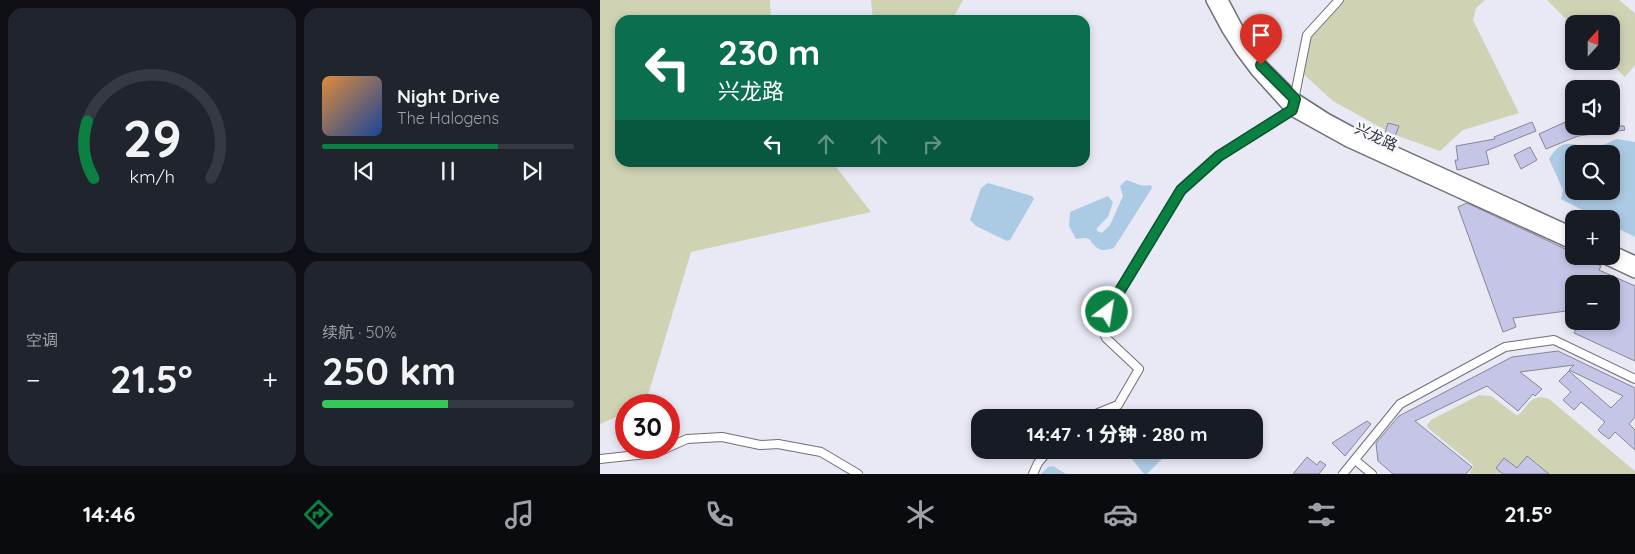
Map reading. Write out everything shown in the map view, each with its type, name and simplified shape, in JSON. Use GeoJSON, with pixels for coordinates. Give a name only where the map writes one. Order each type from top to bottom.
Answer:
{"type":"FeatureCollection","features":[{"type":"Feature","properties":{"kind":"main road","name":"兴龙路"},"geometry":{"type":"LineString","coordinates":[[1212,0],[1227,28],[1256,70],[1293,104],[1348,141],[1565,240]]}},
{"type":"Feature","properties":{"kind":"main road","name":"兴龙路"},"geometry":{"type":"LineString","coordinates":[[1222,0],[1240,34],[1261,65],[1293,104],[1352,133],[1565,230]]}},
{"type":"Feature","properties":{"kind":"main road"},"geometry":{"type":"LineString","coordinates":[[1620,255],[1635,262]]}},
{"type":"Feature","properties":{"kind":"main road"},"geometry":{"type":"LineString","coordinates":[[1620,265],[1635,272]]}},
{"type":"Feature","properties":{"kind":"street"},"geometry":{"type":"LineString","coordinates":[[1108,409],[1118,405],[1139,370],[1106,338],[1100,322],[1181,190],[1219,156],[1293,104],[1307,35],[1339,0]]}},
{"type":"Feature","properties":{"kind":"street"},"geometry":{"type":"LineString","coordinates":[[1343,474],[1400,404],[1505,347],[1554,340],[1635,379]]}},
{"type":"Feature","properties":{"kind":"street"},"geometry":{"type":"LineString","coordinates":[[680,442],[687,439],[722,437],[760,445],[778,444],[821,452],[858,474]]}},
{"type":"Feature","properties":{"kind":"street"},"geometry":{"type":"LineString","coordinates":[[600,459],[615,457]]}},
{"type":"Feature","properties":{"kind":"street"},"geometry":{"type":"LineString","coordinates":[[1033,474],[1041,459]]}},
{"type":"Feature","properties":{"kind":"street"},"geometry":{"type":"LineString","coordinates":[[1355,460],[1372,474]]}},
{"type":"Feature","properties":{"kind":"green space"},"geometry":{"type":"Polygon","coordinates":[[[600,0],[770,0],[771,15],[615,15],[615,167],[836,167],[871,212],[691,252],[648,394],[615,394],[615,418],[600,424],[600,0]]]}},
{"type":"Feature","properties":{"kind":"green space"},"geometry":{"type":"Polygon","coordinates":[[[871,0],[963,0],[955,15],[872,15],[871,0]]]}},
{"type":"Feature","properties":{"kind":"green space"},"geometry":{"type":"Polygon","coordinates":[[[1339,0],[1485,0],[1476,8],[1473,20],[1519,113],[1463,130],[1440,151],[1390,133],[1333,101],[1300,71],[1307,35],[1339,0]]]}},
{"type":"Feature","properties":{"kind":"green space"},"geometry":{"type":"Polygon","coordinates":[[[1547,0],[1619,0],[1635,13],[1635,65],[1625,77],[1618,70],[1620,70],[1620,15],[1565,15],[1565,18],[1547,0]]]}},
{"type":"Feature","properties":{"kind":"green space"},"geometry":{"type":"Polygon","coordinates":[[[1479,395],[1491,396],[1516,415],[1520,414],[1532,400],[1539,398],[1549,399],[1635,471],[1635,474],[1469,474],[1473,467],[1472,464],[1428,428],[1427,425],[1431,420],[1479,395]]]}},
{"type":"Feature","properties":{"kind":"water"},"geometry":{"type":"Polygon","coordinates":[[[1617,139],[1635,142],[1635,237],[1620,230],[1620,210],[1582,210],[1561,199],[1563,190],[1549,159],[1561,146],[1566,144],[1572,144],[1578,145],[1565,145],[1565,200],[1620,200],[1620,145],[1601,145],[1617,139]]]}},
{"type":"Feature","properties":{"kind":"water"},"geometry":{"type":"Polygon","coordinates":[[[1126,180],[1141,185],[1151,185],[1152,188],[1114,248],[1101,250],[1089,239],[1076,239],[1069,226],[1070,212],[1108,196],[1113,202],[1108,217],[1097,228],[1097,231],[1102,233],[1110,225],[1123,196],[1120,186],[1126,180]]]}},
{"type":"Feature","properties":{"kind":"water"},"geometry":{"type":"Polygon","coordinates":[[[988,183],[1032,196],[1034,199],[1010,240],[1007,241],[976,226],[970,220],[981,188],[988,183]]]}},
{"type":"Feature","properties":{"kind":"water"},"geometry":{"type":"Polygon","coordinates":[[[1132,459],[1162,459],[1147,474],[1144,474],[1132,459]]]}},
{"type":"Feature","properties":{"kind":"water"},"geometry":{"type":"Polygon","coordinates":[[[1053,466],[1066,474],[1041,474],[1048,467],[1053,466]]]}},
{"type":"Feature","properties":{"kind":"building"},"geometry":{"type":"Polygon","coordinates":[[[1532,122],[1536,131],[1486,151],[1489,164],[1457,170],[1455,160],[1458,160],[1456,146],[1495,139],[1494,137],[1532,122]]]}},
{"type":"Feature","properties":{"kind":"building"},"geometry":{"type":"Polygon","coordinates":[[[1565,122],[1565,135],[1586,135],[1578,136],[1546,149],[1539,134],[1565,122]]]}},
{"type":"Feature","properties":{"kind":"building"},"geometry":{"type":"Polygon","coordinates":[[[1388,123],[1399,126],[1394,139],[1384,136],[1388,123]]]}},
{"type":"Feature","properties":{"kind":"building"},"geometry":{"type":"Polygon","coordinates":[[[1620,126],[1624,126],[1625,130],[1620,131],[1620,126]]]}},
{"type":"Feature","properties":{"kind":"building"},"geometry":{"type":"Polygon","coordinates":[[[1530,147],[1537,160],[1521,169],[1514,155],[1530,147]]]}},
{"type":"Feature","properties":{"kind":"building"},"geometry":{"type":"Polygon","coordinates":[[[1467,203],[1565,249],[1565,265],[1599,265],[1601,266],[1599,270],[1610,275],[1565,275],[1565,311],[1513,318],[1516,327],[1503,332],[1458,207],[1467,203]]]}},
{"type":"Feature","properties":{"kind":"building"},"geometry":{"type":"Polygon","coordinates":[[[1620,279],[1635,286],[1635,361],[1574,333],[1576,330],[1620,330],[1620,279]]]}},
{"type":"Feature","properties":{"kind":"building"},"geometry":{"type":"Polygon","coordinates":[[[1558,351],[1635,388],[1635,417],[1629,424],[1635,430],[1635,450],[1615,432],[1609,439],[1601,433],[1598,430],[1605,422],[1581,402],[1574,410],[1563,400],[1571,392],[1559,381],[1569,371],[1611,408],[1623,396],[1569,370],[1574,365],[1520,372],[1542,389],[1535,396],[1533,394],[1518,411],[1487,386],[1415,421],[1472,467],[1466,474],[1393,474],[1378,461],[1376,443],[1399,416],[1512,357],[1558,351]]]}},
{"type":"Feature","properties":{"kind":"building"},"geometry":{"type":"Polygon","coordinates":[[[1367,421],[1371,424],[1345,456],[1332,443],[1367,421]]]}},
{"type":"Feature","properties":{"kind":"building"},"geometry":{"type":"Polygon","coordinates":[[[1527,456],[1549,474],[1503,474],[1496,468],[1504,458],[1517,468],[1527,456]]]}},
{"type":"Feature","properties":{"kind":"building"},"geometry":{"type":"Polygon","coordinates":[[[1307,457],[1317,465],[1320,461],[1326,465],[1319,474],[1293,474],[1307,457]]]}},
{"type":"Feature","properties":{"kind":"route"},"geometry":{"type":"LineString","coordinates":[[1107,312],[1181,190],[1219,156],[1292,110],[1295,99],[1261,65]]}}]}
